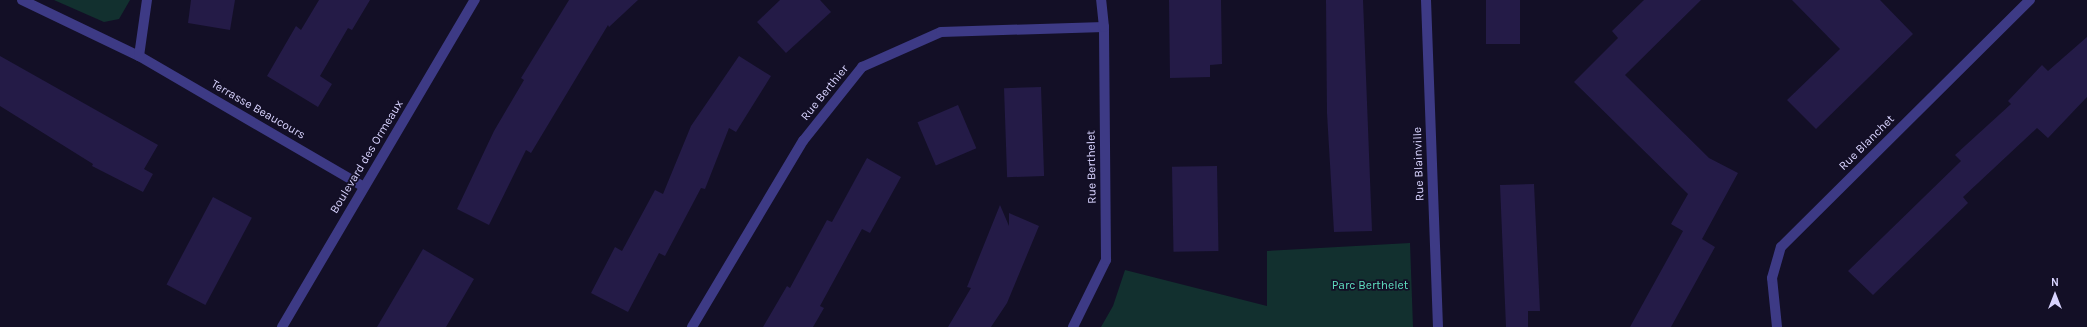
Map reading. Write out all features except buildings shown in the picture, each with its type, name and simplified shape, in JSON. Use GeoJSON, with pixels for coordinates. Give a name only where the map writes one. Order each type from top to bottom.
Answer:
{"type":"FeatureCollection","features":[{"type":"Feature","properties":{"kind":"street","name":"Terrasse Beaucours"},"geometry":{"type":"LineString","coordinates":[[22,0],[139,56],[364,187]]}},
{"type":"Feature","properties":{"kind":"street"},"geometry":{"type":"LineString","coordinates":[[139,56],[147,0]]}},
{"type":"Feature","properties":{"kind":"street","name":"Boulevard des Ormeaux"},"geometry":{"type":"LineString","coordinates":[[282,327],[475,0]]}},
{"type":"Feature","properties":{"kind":"street","name":"Rue Berthelet"},"geometry":{"type":"LineString","coordinates":[[1073,327],[1106,260],[1104,27],[1100,0]]}},
{"type":"Feature","properties":{"kind":"street","name":"Rue Blainville"},"geometry":{"type":"LineString","coordinates":[[1426,0],[1438,327]]}},
{"type":"Feature","properties":{"kind":"street","name":"Rue Blanchet"},"geometry":{"type":"LineString","coordinates":[[1777,327],[1772,278],[1781,247],[2030,0]]}},
{"type":"Feature","properties":{"kind":"street","name":"Rue Berthier"},"geometry":{"type":"LineString","coordinates":[[692,327],[803,141],[862,67],[941,32],[1104,27]]}},
{"type":"Feature","properties":{"kind":"green space"},"geometry":{"type":"Polygon","coordinates":[[[54,0],[130,0],[119,19],[104,22],[54,0]]]}},
{"type":"Feature","properties":{"kind":"green space","name":"Parc Berthelet"},"geometry":{"type":"Polygon","coordinates":[[[1410,243],[1413,327],[1101,327],[1113,306],[1125,270],[1267,306],[1267,251],[1410,243]]]}}]}
